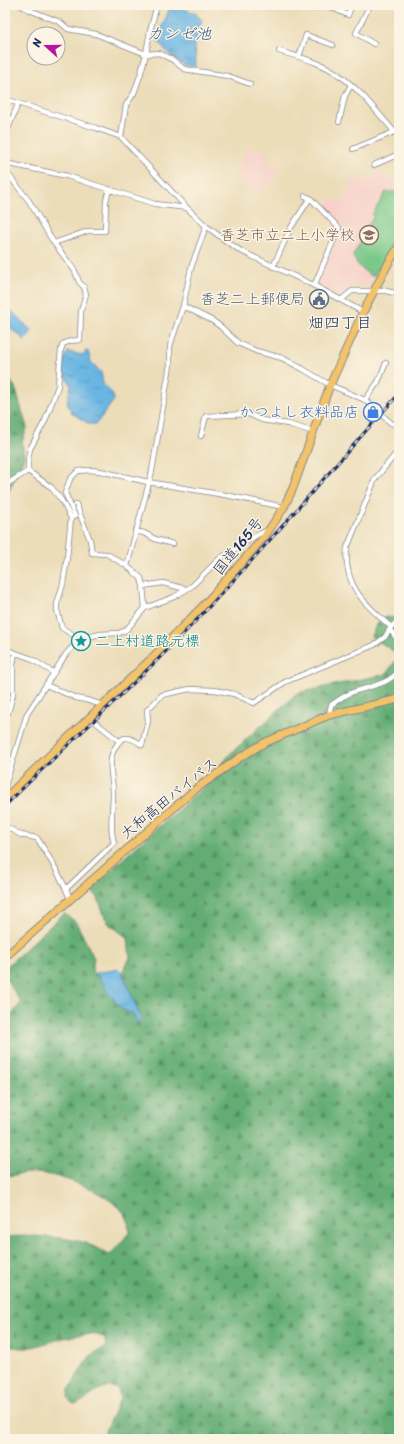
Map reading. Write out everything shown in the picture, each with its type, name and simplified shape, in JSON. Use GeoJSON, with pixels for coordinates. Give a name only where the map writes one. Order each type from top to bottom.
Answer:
{"type":"FeatureCollection","features":[{"type":"Feature","properties":{"kind":"highway","name":"国道165号"},"geometry":{"type":"LineString","coordinates":[[5,798],[151,659],[203,606],[261,542],[284,507],[293,488],[330,385],[373,291],[399,246]]}},
{"type":"Feature","properties":{"kind":"highway","name":"大和高田バイパス"},"geometry":{"type":"LineString","coordinates":[[5,957],[193,791],[239,758],[264,743],[329,715],[399,699]]}},
{"type":"Feature","properties":{"kind":"street"},"geometry":{"type":"LineString","coordinates":[[20,5],[60,22],[68,29],[96,34],[146,54],[159,53],[173,60],[184,69],[228,76],[250,84]]}},
{"type":"Feature","properties":{"kind":"street"},"geometry":{"type":"LineString","coordinates":[[120,137],[126,105],[134,93],[146,54],[157,5]]}},
{"type":"Feature","properties":{"kind":"street"},"geometry":{"type":"LineString","coordinates":[[308,5],[315,8],[324,5],[348,15],[352,5]]}},
{"type":"Feature","properties":{"kind":"street"},"geometry":{"type":"LineString","coordinates":[[370,5],[356,33],[374,44]]}},
{"type":"Feature","properties":{"kind":"street"},"geometry":{"type":"LineString","coordinates":[[299,57],[306,35],[333,45]]}},
{"type":"Feature","properties":{"kind":"street"},"geometry":{"type":"LineString","coordinates":[[279,51],[322,65],[338,74],[351,85],[399,137]]}},
{"type":"Feature","properties":{"kind":"street"},"geometry":{"type":"LineString","coordinates":[[339,122],[345,96],[351,85]]}},
{"type":"Feature","properties":{"kind":"street"},"geometry":{"type":"LineString","coordinates":[[5,99],[120,137],[206,226],[241,251],[314,286],[363,312]]}},
{"type":"Feature","properties":{"kind":"street"},"geometry":{"type":"LineString","coordinates":[[5,131],[8,128],[18,104]]}},
{"type":"Feature","properties":{"kind":"street"},"geometry":{"type":"LineString","coordinates":[[353,149],[394,132]]}},
{"type":"Feature","properties":{"kind":"street"},"geometry":{"type":"LineString","coordinates":[[374,166],[399,154]]}},
{"type":"Feature","properties":{"kind":"street"},"geometry":{"type":"LineString","coordinates":[[28,471],[30,450],[45,421],[58,386],[61,350],[63,344],[70,341],[80,340],[81,311],[86,294],[84,287],[79,282],[75,271],[54,243],[28,201],[8,174],[5,164],[67,176],[155,204],[187,208]]}},
{"type":"Feature","properties":{"kind":"street"},"geometry":{"type":"LineString","coordinates":[[54,243],[88,231],[105,231],[106,201],[109,189]]}},
{"type":"Feature","properties":{"kind":"street"},"geometry":{"type":"LineString","coordinates":[[274,267],[290,229],[308,197],[339,228],[314,286]]}},
{"type":"Feature","properties":{"kind":"street"},"geometry":{"type":"LineString","coordinates":[[127,566],[152,471],[170,365],[170,346],[183,306],[191,268],[206,226]]}},
{"type":"Feature","properties":{"kind":"street"},"geometry":{"type":"LineString","coordinates":[[341,300],[352,291],[386,291],[399,294]]}},
{"type":"Feature","properties":{"kind":"street"},"geometry":{"type":"LineString","coordinates":[[183,306],[221,327],[238,343],[256,351],[282,358],[330,385],[365,400],[391,423],[399,426]]}},
{"type":"Feature","properties":{"kind":"street"},"geometry":{"type":"LineString","coordinates":[[365,400],[378,382],[386,363]]}},
{"type":"Feature","properties":{"kind":"street"},"geometry":{"type":"LineString","coordinates":[[201,436],[206,416],[249,414],[262,420],[288,424],[314,432]]}},
{"type":"Feature","properties":{"kind":"street"},"geometry":{"type":"LineString","coordinates":[[399,450],[375,479],[347,548],[346,560],[349,578],[354,590],[399,641]]}},
{"type":"Feature","properties":{"kind":"street"},"geometry":{"type":"LineString","coordinates":[[71,518],[75,516],[65,493],[70,479],[78,471],[89,470],[284,507]]}},
{"type":"Feature","properties":{"kind":"street"},"geometry":{"type":"LineString","coordinates":[[5,487],[10,482],[28,471]]}},
{"type":"Feature","properties":{"kind":"street"},"geometry":{"type":"LineString","coordinates":[[28,471],[51,487],[62,501],[71,518],[67,558],[57,610],[62,628],[80,639]]}},
{"type":"Feature","properties":{"kind":"street"},"geometry":{"type":"LineString","coordinates":[[76,504],[90,540],[92,553],[107,554],[127,566],[141,578],[145,608]]}},
{"type":"Feature","properties":{"kind":"street"},"geometry":{"type":"LineString","coordinates":[[5,786],[8,766],[27,714],[66,654],[80,639],[126,630],[145,608],[174,597],[186,590],[219,559],[257,535],[269,530]]}},
{"type":"Feature","properties":{"kind":"street"},"geometry":{"type":"LineString","coordinates":[[135,531],[173,544]]}},
{"type":"Feature","properties":{"kind":"street"},"geometry":{"type":"LineString","coordinates":[[143,586],[163,583],[186,590]]}},
{"type":"Feature","properties":{"kind":"street"},"geometry":{"type":"LineString","coordinates":[[66,889],[114,843],[112,828],[113,786],[110,759],[113,750],[119,741],[125,738],[131,739],[142,745],[148,721],[147,710],[162,695],[190,689],[215,690],[234,694],[254,703],[285,682],[374,645],[385,637],[390,629],[399,620]]}},
{"type":"Feature","properties":{"kind":"street"},"geometry":{"type":"LineString","coordinates":[[5,648],[30,658],[54,673]]}},
{"type":"Feature","properties":{"kind":"street"},"geometry":{"type":"LineString","coordinates":[[8,713],[13,694],[13,665],[15,653]]}},
{"type":"Feature","properties":{"kind":"street"},"geometry":{"type":"LineString","coordinates":[[329,715],[331,704],[352,692],[379,685],[392,678],[399,671]]}},
{"type":"Feature","properties":{"kind":"street"},"geometry":{"type":"LineString","coordinates":[[46,685],[76,698],[103,705]]}},
{"type":"Feature","properties":{"kind":"street"},"geometry":{"type":"LineString","coordinates":[[90,717],[119,741]]}},
{"type":"Feature","properties":{"kind":"street"},"geometry":{"type":"LineString","coordinates":[[5,826],[21,835],[37,838],[50,857],[70,899]]}},
{"type":"Feature","properties":{"kind":"shaded area"},"geometry":{"type":"Polygon","coordinates":[[[247,147],[270,153],[267,163],[279,168],[272,185],[265,183],[260,195],[248,190],[249,186],[236,180],[247,147]]]}},
{"type":"Feature","properties":{"kind":"shaded area","name":"香芝市立二上小学校"},"geometry":{"type":"Polygon","coordinates":[[[375,171],[399,185],[399,242],[369,286],[353,285],[343,298],[317,284],[342,228],[326,210],[329,198],[343,203],[352,178],[368,182],[375,171]]]}},
{"type":"Feature","properties":{"kind":"green space"},"geometry":{"type":"Polygon","coordinates":[[[386,192],[399,192],[399,238],[375,275],[372,276],[360,267],[353,255],[361,241],[360,238],[374,216],[372,215],[386,192]]]}},
{"type":"Feature","properties":{"kind":"green space"},"geometry":{"type":"Polygon","coordinates":[[[5,373],[15,387],[27,428],[22,442],[24,457],[5,501],[5,373]]]}},
{"type":"Feature","properties":{"kind":"green space"},"geometry":{"type":"Polygon","coordinates":[[[385,617],[399,618],[399,655],[371,636],[376,625],[385,617]]]}},
{"type":"Feature","properties":{"kind":"green space"},"geometry":{"type":"Polygon","coordinates":[[[399,656],[399,1439],[103,1439],[105,1431],[120,1398],[118,1389],[105,1387],[85,1400],[73,1404],[68,1398],[69,1390],[80,1370],[91,1355],[106,1347],[105,1338],[87,1334],[67,1337],[27,1348],[5,1345],[5,1237],[36,1236],[70,1239],[88,1244],[110,1255],[129,1233],[128,1220],[121,1210],[112,1201],[86,1187],[46,1174],[32,1173],[5,1176],[5,1016],[9,1018],[21,1003],[5,977],[5,968],[64,913],[76,922],[94,958],[92,971],[103,982],[108,993],[122,1009],[133,1014],[139,1024],[140,1016],[122,972],[130,958],[128,938],[109,924],[97,896],[89,890],[204,787],[230,754],[297,693],[386,674],[399,656]]]}},
{"type":"Feature","properties":{"kind":"water","name":"カンゼ池"},"geometry":{"type":"Polygon","coordinates":[[[171,5],[195,13],[202,20],[195,43],[196,67],[184,65],[170,55],[157,40],[171,5]]]}},
{"type":"Feature","properties":{"kind":"water"},"geometry":{"type":"Polygon","coordinates":[[[5,304],[32,331],[25,340],[5,324],[5,304]]]}},
{"type":"Feature","properties":{"kind":"water"},"geometry":{"type":"Polygon","coordinates":[[[88,351],[91,362],[101,372],[103,384],[112,393],[114,400],[96,424],[89,424],[72,413],[67,403],[71,385],[63,369],[65,357],[68,352],[82,355],[88,351]]]}},
{"type":"Feature","properties":{"kind":"water"},"geometry":{"type":"Polygon","coordinates":[[[119,969],[122,972],[140,1016],[139,1025],[133,1014],[122,1009],[108,993],[103,982],[95,973],[119,969]]]}},
{"type":"Feature","properties":{"kind":"railway"},"geometry":{"type":"LineString","coordinates":[[5,806],[165,653],[187,630],[268,542],[399,394]]}},
{"type":"Feature","properties":{"kind":"place","name":"香芝市立二上小学校"},"geometry":{"type":"Point","coordinates":[369,235]}},
{"type":"Feature","properties":{"kind":"place","name":"香芝二上郵便局"},"geometry":{"type":"Point","coordinates":[319,299]}},
{"type":"Feature","properties":{"kind":"place","name":"かつよし衣料品店"},"geometry":{"type":"Point","coordinates":[373,412]}},
{"type":"Feature","properties":{"kind":"place","name":"二上村道路元標"},"geometry":{"type":"Point","coordinates":[81,641]}},
{"type":"Feature","properties":{"kind":"district","name":"畑四丁目"},"geometry":{"type":"Point","coordinates":[340,322]}}]}
